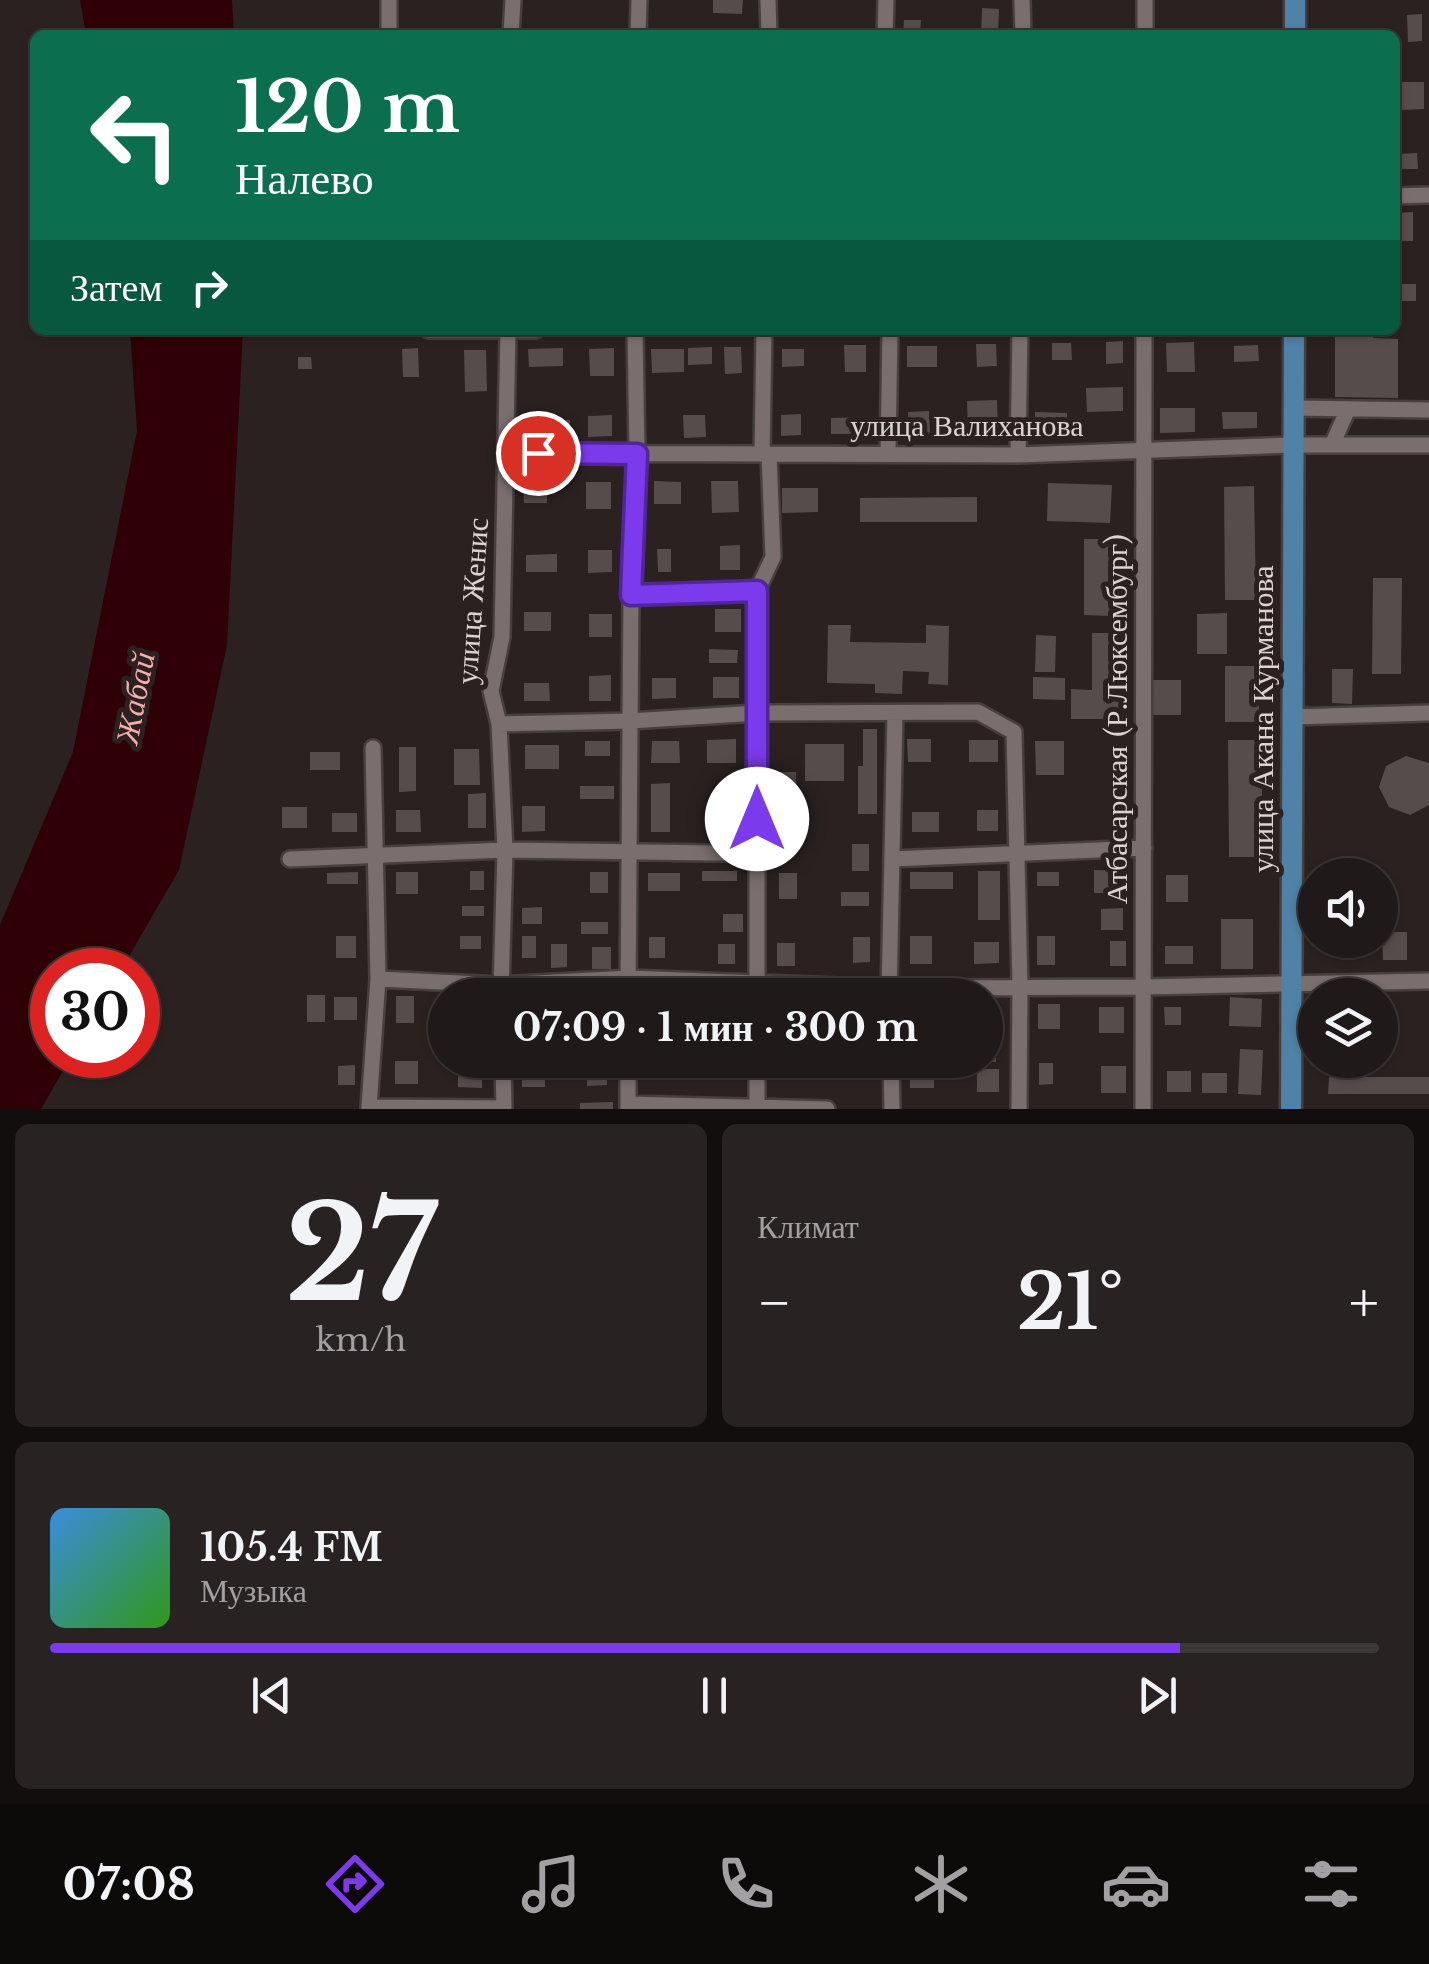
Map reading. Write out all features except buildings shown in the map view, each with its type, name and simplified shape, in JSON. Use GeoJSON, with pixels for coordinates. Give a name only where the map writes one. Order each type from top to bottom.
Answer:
{"type":"FeatureCollection","features":[{"type":"Feature","properties":{"kind":"main road"},"geometry":{"type":"LineString","coordinates":[[1295,30],[1296,0]]}},
{"type":"Feature","properties":{"kind":"main road","name":"улица Акана Курманова"},"geometry":{"type":"LineString","coordinates":[[1291,1109],[1294,335]]}},
{"type":"Feature","properties":{"kind":"street"},"geometry":{"type":"LineString","coordinates":[[389,0],[390,30]]}},
{"type":"Feature","properties":{"kind":"street"},"geometry":{"type":"LineString","coordinates":[[511,30],[513,0]]}},
{"type":"Feature","properties":{"kind":"street"},"geometry":{"type":"LineString","coordinates":[[638,30],[639,0]]}},
{"type":"Feature","properties":{"kind":"street"},"geometry":{"type":"LineString","coordinates":[[768,0],[769,30]]}},
{"type":"Feature","properties":{"kind":"street"},"geometry":{"type":"LineString","coordinates":[[885,30],[886,0]]}},
{"type":"Feature","properties":{"kind":"street"},"geometry":{"type":"LineString","coordinates":[[1022,0],[1023,30]]}},
{"type":"Feature","properties":{"kind":"street"},"geometry":{"type":"LineString","coordinates":[[1144,30],[1145,0]]}},
{"type":"Feature","properties":{"kind":"street"},"geometry":{"type":"LineString","coordinates":[[1400,196],[1429,195]]}},
{"type":"Feature","properties":{"kind":"street","name":"улица Женис"},"geometry":{"type":"LineString","coordinates":[[501,978],[505,850],[499,724],[492,691],[502,637],[508,335]]}},
{"type":"Feature","properties":{"kind":"street"},"geometry":{"type":"LineString","coordinates":[[628,978],[631,595],[637,454],[635,335]]}},
{"type":"Feature","properties":{"kind":"street"},"geometry":{"type":"LineString","coordinates":[[757,978],[757,591],[773,557],[764,335]]}},
{"type":"Feature","properties":{"kind":"street"},"geometry":{"type":"LineString","coordinates":[[888,454],[890,335]]}},
{"type":"Feature","properties":{"kind":"street"},"geometry":{"type":"LineString","coordinates":[[1018,454],[1020,335]]}},
{"type":"Feature","properties":{"kind":"street","name":"Атбасарская (Р.Люксембург)"},"geometry":{"type":"LineString","coordinates":[[1144,335],[1144,1109]]}},
{"type":"Feature","properties":{"kind":"street"},"geometry":{"type":"LineString","coordinates":[[1294,408],[1429,410]]}},
{"type":"Feature","properties":{"kind":"street"},"geometry":{"type":"LineString","coordinates":[[1332,445],[1348,409]]}},
{"type":"Feature","properties":{"kind":"street","name":"улица Валиханова"},"geometry":{"type":"LineString","coordinates":[[505,453],[1018,454],[1429,445]]}},
{"type":"Feature","properties":{"kind":"street"},"geometry":{"type":"LineString","coordinates":[[631,595],[757,591]]}},
{"type":"Feature","properties":{"kind":"street"},"geometry":{"type":"LineString","coordinates":[[499,724],[630,721],[757,712],[978,712],[1014,732],[1019,1109]]}},
{"type":"Feature","properties":{"kind":"street"},"geometry":{"type":"LineString","coordinates":[[1292,717],[1429,712]]}},
{"type":"Feature","properties":{"kind":"street"},"geometry":{"type":"LineString","coordinates":[[889,978],[895,713]]}},
{"type":"Feature","properties":{"kind":"street"},"geometry":{"type":"LineString","coordinates":[[374,748],[378,979],[369,1108],[504,1109],[503,1078]]}},
{"type":"Feature","properties":{"kind":"street"},"geometry":{"type":"LineString","coordinates":[[892,860],[1144,848]]}},
{"type":"Feature","properties":{"kind":"street"},"geometry":{"type":"LineString","coordinates":[[290,859],[505,850],[777,854]]}},
{"type":"Feature","properties":{"kind":"street"},"geometry":{"type":"LineString","coordinates":[[378,979],[428,983]]}},
{"type":"Feature","properties":{"kind":"street"},"geometry":{"type":"LineString","coordinates":[[1003,987],[1429,980]]}},
{"type":"Feature","properties":{"kind":"street"},"geometry":{"type":"LineString","coordinates":[[628,1078],[628,1107],[827,1109]]}},
{"type":"Feature","properties":{"kind":"street"},"geometry":{"type":"LineString","coordinates":[[757,1078],[757,1107]]}},
{"type":"Feature","properties":{"kind":"street"},"geometry":{"type":"LineString","coordinates":[[891,1078],[892,1109]]}},
{"type":"Feature","properties":{"kind":"water"},"geometry":{"type":"Polygon","coordinates":[[[80,0],[232,0],[234,30],[85,30],[80,0]]]}},
{"type":"Feature","properties":{"kind":"water","name":"Жабай"},"geometry":{"type":"Polygon","coordinates":[[[130,335],[243,335],[227,645],[179,870],[134,948],[30,948],[30,1078],[59,1078],[41,1109],[0,1109],[0,925],[73,752],[137,431],[130,335]]]}},
{"type":"Feature","properties":{"kind":"route"},"geometry":{"type":"LineString","coordinates":[[538,453],[637,454],[631,595],[757,591],[757,819]]}}]}
